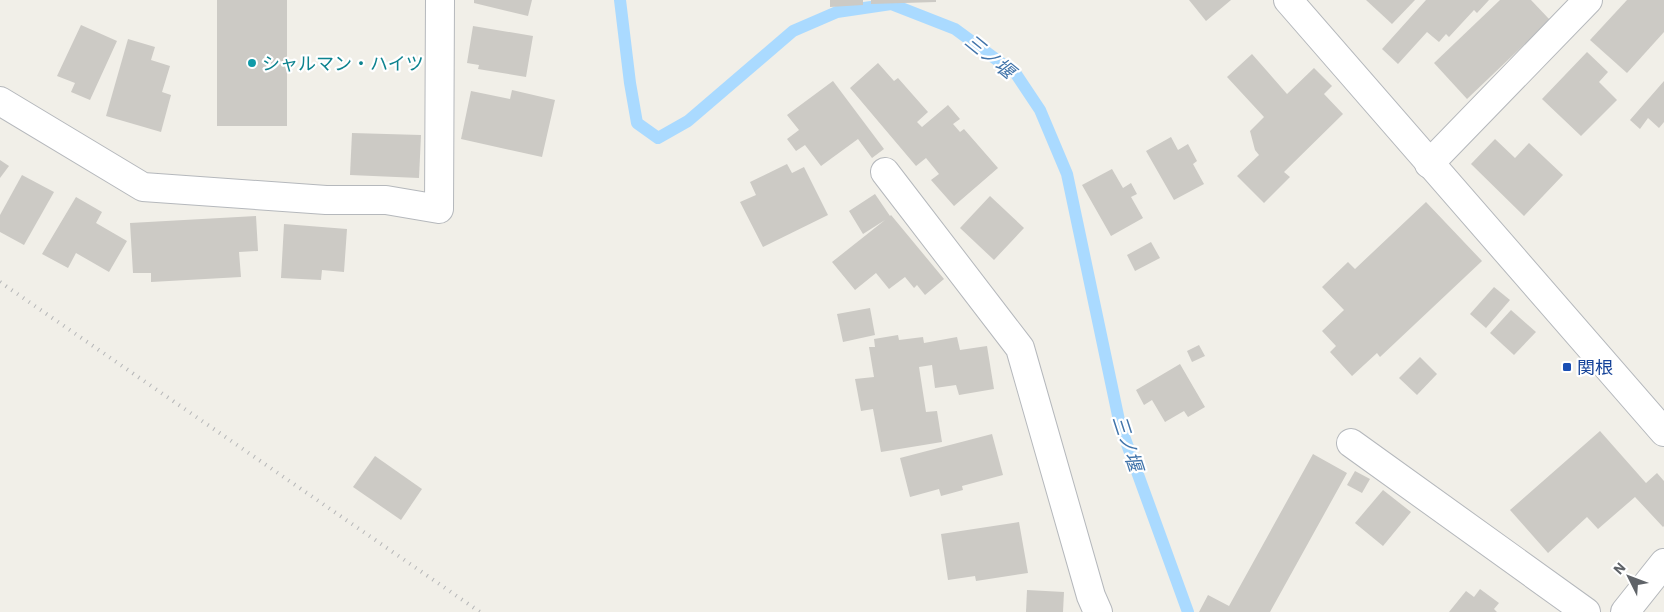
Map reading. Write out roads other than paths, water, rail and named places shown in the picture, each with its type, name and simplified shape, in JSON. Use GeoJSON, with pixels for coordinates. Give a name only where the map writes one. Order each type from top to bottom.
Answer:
{"type":"FeatureCollection","features":[{"type":"Feature","properties":{"kind":"street"},"geometry":{"type":"LineString","coordinates":[[0,102],[143,187],[326,200],[386,200],[439,210],[440,0]]}},
{"type":"Feature","properties":{"kind":"street"},"geometry":{"type":"LineString","coordinates":[[1430,164],[1588,0]]}},
{"type":"Feature","properties":{"kind":"street"},"geometry":{"type":"LineString","coordinates":[[1299,4],[1430,164],[1664,432]]}},
{"type":"Feature","properties":{"kind":"street"},"geometry":{"type":"LineString","coordinates":[[884,172],[1020,348],[1091,596],[1098,612]]}},
{"type":"Feature","properties":{"kind":"street"},"geometry":{"type":"LineString","coordinates":[[1351,443],[1586,612]]}},
{"type":"Feature","properties":{"kind":"street"},"geometry":{"type":"LineString","coordinates":[[1625,612],[1664,563]]}},
{"type":"Feature","properties":{"kind":"waterway","name":"三ノ堰"},"geometry":{"type":"LineString","coordinates":[[620,0],[637,123],[658,138],[688,121],[793,31],[837,12],[891,4],[955,29],[1016,74],[1040,110],[1067,174],[1120,425],[1188,612]]}},
{"type":"Feature","properties":{"kind":"railway"},"geometry":{"type":"LineString","coordinates":[[0,282],[480,612]]}},
{"type":"Feature","properties":{"kind":"place","name":"シャルマン・ハイツ"},"geometry":{"type":"Point","coordinates":[252,63]}},
{"type":"Feature","properties":{"kind":"place","name":"関根"},"geometry":{"type":"Point","coordinates":[1567,367]}}]}
